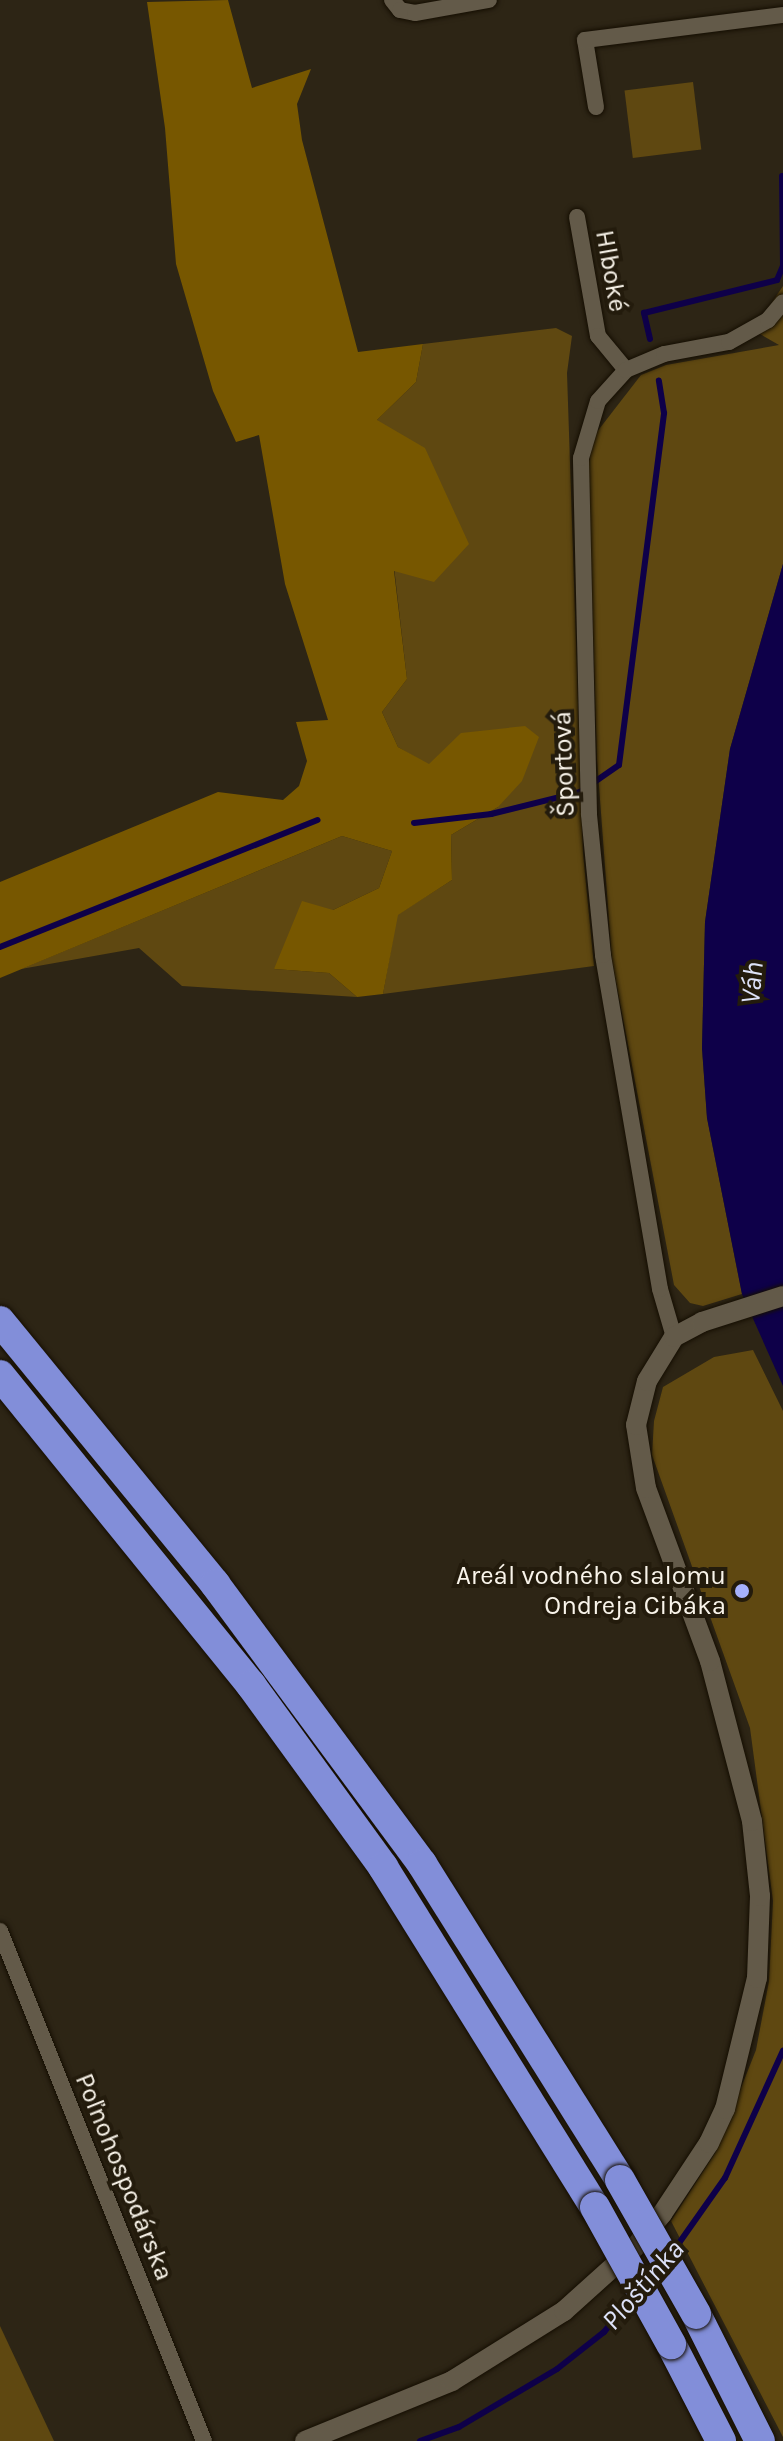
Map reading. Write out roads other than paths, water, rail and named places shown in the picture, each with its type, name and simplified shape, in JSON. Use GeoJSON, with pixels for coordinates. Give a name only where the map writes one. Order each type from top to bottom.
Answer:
{"type":"FeatureCollection","features":[{"type":"Feature","properties":{"kind":"highway"},"geometry":{"type":"LineString","coordinates":[[0,1321],[215,1584],[422,1864],[620,2180],[696,2314],[760,2441]]}},
{"type":"Feature","properties":{"kind":"highway"},"geometry":{"type":"LineString","coordinates":[[0,1375],[251,1685],[374,1855],[448,1965],[595,2207],[721,2441]]}},
{"type":"Feature","properties":{"kind":"street"},"geometry":{"type":"LineString","coordinates":[[392,0],[400,10],[415,13],[489,0]]}},
{"type":"Feature","properties":{"kind":"street"},"geometry":{"type":"LineString","coordinates":[[596,107],[585,40],[783,15]]}},
{"type":"Feature","properties":{"kind":"street","name":"Hlboké"},"geometry":{"type":"LineString","coordinates":[[577,217],[598,336],[626,370]]}},
{"type":"Feature","properties":{"kind":"street","name":"Športová"},"geometry":{"type":"LineString","coordinates":[[674,1337],[660,1289],[603,955],[589,814],[581,458],[598,401],[626,370],[664,354],[729,342],[768,320],[783,302]]}},
{"type":"Feature","properties":{"kind":"street"},"geometry":{"type":"LineString","coordinates":[[305,2441],[452,2381],[564,2311],[626,2256],[662,2214],[709,2143],[725,2109],[752,2009],[760,1896],[752,1821],[733,1737],[646,1488],[636,1442],[647,1381],[674,1337],[723,1315],[783,1296]]}},
{"type":"Feature","properties":{"kind":"street","name":"Poľnohospodárska"},"geometry":{"type":"LineString","coordinates":[[0,1931],[204,2441]]}},
{"type":"Feature","properties":{"kind":"water","name":"Váh"},"geometry":{"type":"Polygon","coordinates":[[[783,564],[783,1386],[742,1294],[707,1118],[702,1048],[705,922],[730,749],[783,564]]]}},
{"type":"Feature","properties":{"kind":"waterway"},"geometry":{"type":"LineString","coordinates":[[650,339],[644,313],[777,280],[783,266],[782,176]]}},
{"type":"Feature","properties":{"kind":"waterway"},"geometry":{"type":"LineString","coordinates":[[414,823],[491,814],[580,792],[619,765],[664,413],[659,380]]}},
{"type":"Feature","properties":{"kind":"waterway"},"geometry":{"type":"LineString","coordinates":[[0,947],[318,820]]}},
{"type":"Feature","properties":{"kind":"waterway","name":"Ploštínka"},"geometry":{"type":"LineString","coordinates":[[672,2253],[725,2178],[783,2051]]}},
{"type":"Feature","properties":{"kind":"waterway","name":"Ploštínka"},"geometry":{"type":"LineString","coordinates":[[420,2441],[459,2427],[557,2369],[604,2332],[633,2297]]}},
{"type":"Feature","properties":{"kind":"place","name":"Areál vodného slalomu Ondreja Cibáka"},"geometry":{"type":"Point","coordinates":[742,1591]}}]}
